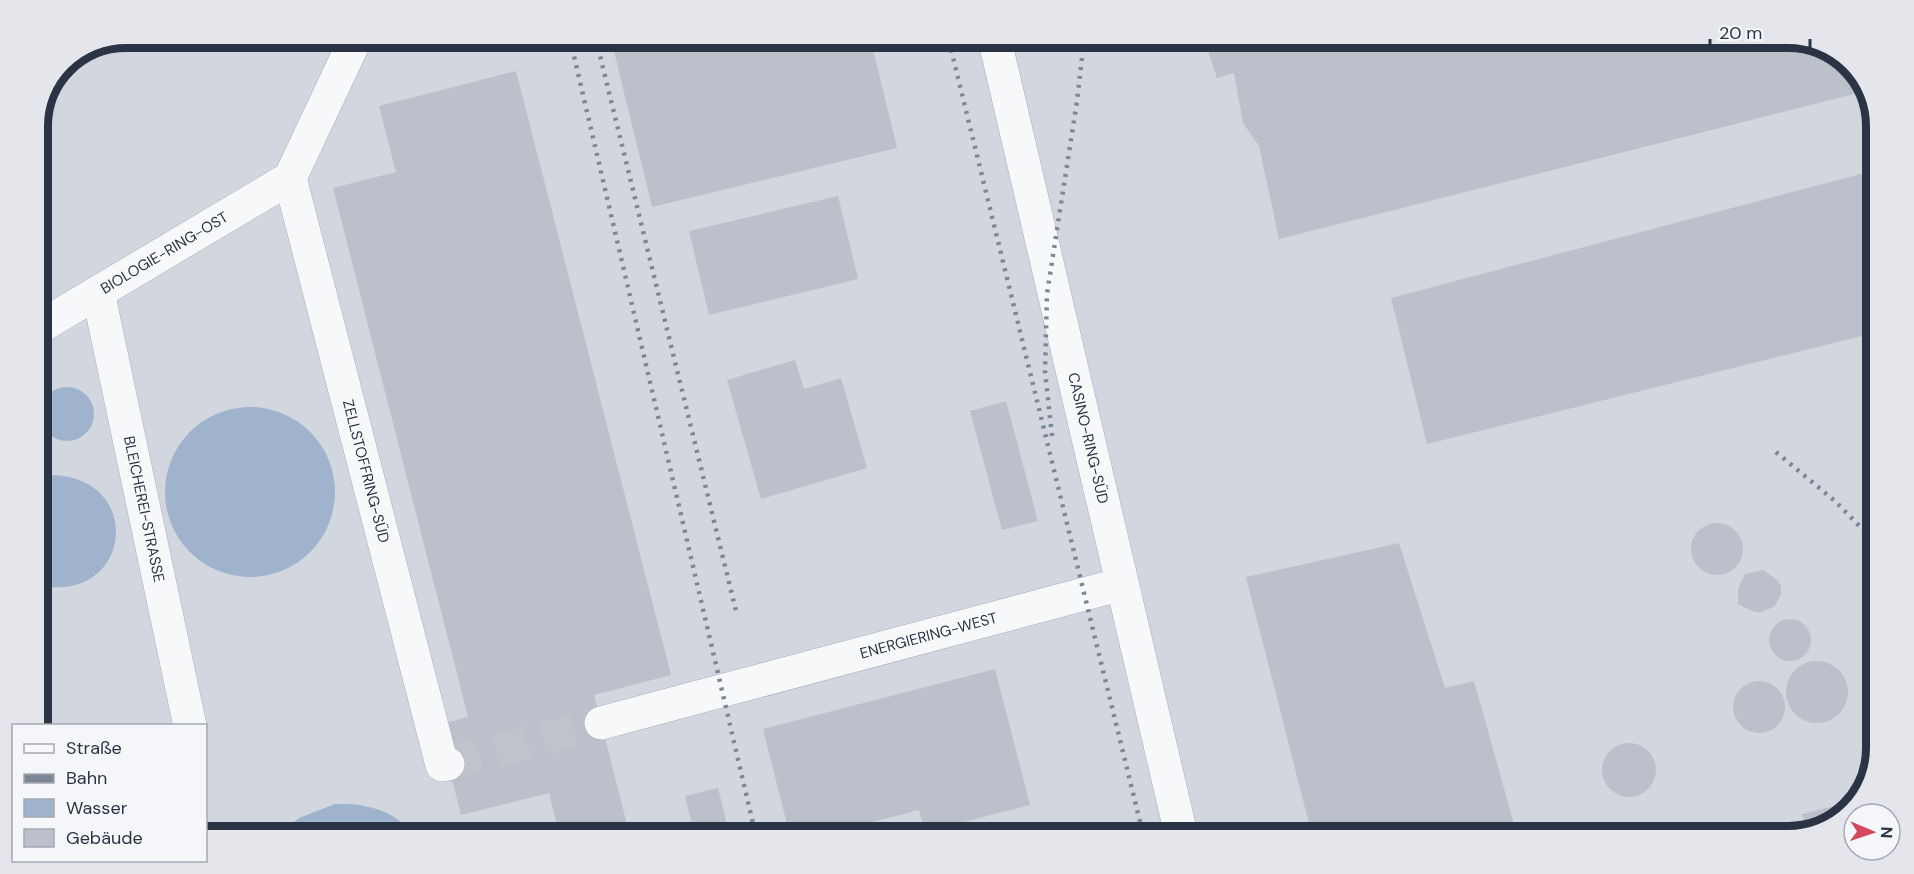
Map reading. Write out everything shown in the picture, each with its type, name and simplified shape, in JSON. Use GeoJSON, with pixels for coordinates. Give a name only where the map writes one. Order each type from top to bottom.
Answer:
{"type":"FeatureCollection","features":[{"type":"Feature","properties":{"kind":"lane"},"geometry":{"type":"LineString","coordinates":[[290,178],[351,48]]}},
{"type":"Feature","properties":{"kind":"lane","name":"CASINO-RING-SÜD"},"geometry":{"type":"LineString","coordinates":[[999,48],[1179,826]]}},
{"type":"Feature","properties":{"kind":"lane","name":"BIOLOGIE-RING-OST"},"geometry":{"type":"LineString","coordinates":[[48,322],[290,178]]}},
{"type":"Feature","properties":{"kind":"lane","name":"ZELLSTOFFRING-SÜD"},"geometry":{"type":"LineString","coordinates":[[290,178],[445,764]]}},
{"type":"Feature","properties":{"kind":"lane","name":"BLEICHEREI-STRASSE"},"geometry":{"type":"LineString","coordinates":[[98,292],[190,724]]}},
{"type":"Feature","properties":{"kind":"lane","name":"ENERGIERING-WEST"},"geometry":{"type":"LineString","coordinates":[[601,723],[735,685],[1122,584]]}},
{"type":"Feature","properties":{"kind":"shaded area"},"geometry":{"type":"Polygon","coordinates":[[[126,48],[1788,48],[1803,49],[1818,54],[1836,64],[1850,78],[1860,96],[1866,121],[1866,748],[1865,763],[1860,778],[1850,796],[1831,813],[1808,823],[1788,826],[207,826],[207,724],[48,724],[48,121],[54,96],[61,83],[83,61],[111,49],[126,48]]]}},
{"type":"Feature","properties":{"kind":"water"},"geometry":{"type":"Polygon","coordinates":[[[67,387],[77,389],[86,395],[93,409],[92,424],[86,433],[77,439],[67,441],[57,439],[48,433],[48,395],[57,389],[67,387]]]}},
{"type":"Feature","properties":{"kind":"water"},"geometry":{"type":"Polygon","coordinates":[[[250,407],[283,413],[310,432],[329,459],[335,492],[329,525],[310,552],[283,571],[250,577],[217,571],[190,552],[171,525],[165,492],[171,459],[190,432],[217,413],[250,407]]]}},
{"type":"Feature","properties":{"kind":"water"},"geometry":{"type":"Polygon","coordinates":[[[54,475],[84,482],[104,497],[114,518],[115,540],[108,561],[92,577],[69,587],[48,586],[48,476],[54,475]]]}},
{"type":"Feature","properties":{"kind":"water"},"geometry":{"type":"Polygon","coordinates":[[[335,804],[356,805],[367,806],[386,813],[406,826],[289,826],[299,818],[335,804]]]}},
{"type":"Feature","properties":{"kind":"building"},"geometry":{"type":"Polygon","coordinates":[[[613,48],[873,48],[897,148],[652,207],[613,48]]]}},
{"type":"Feature","properties":{"kind":"building"},"geometry":{"type":"Polygon","coordinates":[[[1207,48],[1788,48],[1803,49],[1827,58],[1850,78],[1859,93],[1279,239],[1259,146],[1243,123],[1234,73],[1217,78],[1207,48]]]}},
{"type":"Feature","properties":{"kind":"building"},"geometry":{"type":"Polygon","coordinates":[[[516,71],[671,675],[594,695],[627,826],[557,826],[549,793],[461,815],[438,725],[468,717],[333,188],[396,172],[379,106],[516,71]]]}},
{"type":"Feature","properties":{"kind":"building"},"geometry":{"type":"Polygon","coordinates":[[[1866,173],[1866,335],[1427,444],[1391,298],[1866,173]]]}},
{"type":"Feature","properties":{"kind":"building"},"geometry":{"type":"Polygon","coordinates":[[[838,196],[858,279],[709,315],[689,231],[838,196]]]}},
{"type":"Feature","properties":{"kind":"building"},"geometry":{"type":"Polygon","coordinates":[[[795,360],[804,389],[841,378],[867,468],[761,499],[727,380],[795,360]]]}},
{"type":"Feature","properties":{"kind":"building"},"geometry":{"type":"Polygon","coordinates":[[[1006,401],[1038,521],[1002,530],[970,411],[1006,401]]]}},
{"type":"Feature","properties":{"kind":"building"},"geometry":{"type":"Polygon","coordinates":[[[1717,523],[1727,525],[1735,531],[1741,539],[1743,549],[1741,559],[1735,567],[1727,573],[1717,575],[1707,573],[1699,567],[1693,559],[1691,549],[1693,539],[1699,531],[1707,525],[1717,523]]]}},
{"type":"Feature","properties":{"kind":"building"},"geometry":{"type":"Polygon","coordinates":[[[1399,543],[1445,688],[1474,681],[1514,826],[1310,826],[1246,577],[1399,543]]]}},
{"type":"Feature","properties":{"kind":"building"},"geometry":{"type":"Polygon","coordinates":[[[1763,570],[1776,579],[1781,586],[1781,594],[1775,606],[1762,612],[1755,612],[1738,604],[1738,589],[1745,574],[1763,570]]]}},
{"type":"Feature","properties":{"kind":"building"},"geometry":{"type":"Polygon","coordinates":[[[1790,619],[1805,625],[1811,640],[1805,655],[1790,661],[1775,655],[1769,640],[1775,625],[1790,619]]]}},
{"type":"Feature","properties":{"kind":"building"},"geometry":{"type":"Polygon","coordinates":[[[1817,661],[1834,666],[1839,670],[1843,675],[1848,692],[1843,709],[1839,714],[1834,718],[1817,723],[1800,718],[1795,714],[1791,709],[1786,692],[1791,675],[1795,670],[1800,666],[1817,661]]]}},
{"type":"Feature","properties":{"kind":"building"},"geometry":{"type":"Polygon","coordinates":[[[995,669],[1030,805],[948,826],[923,826],[919,810],[857,826],[787,826],[763,729],[995,669]]]}},
{"type":"Feature","properties":{"kind":"building"},"geometry":{"type":"Polygon","coordinates":[[[1754,681],[1764,681],[1774,685],[1781,692],[1785,707],[1781,722],[1774,729],[1764,733],[1754,733],[1744,729],[1737,722],[1733,712],[1733,702],[1737,692],[1744,685],[1754,681]]]}},
{"type":"Feature","properties":{"kind":"building"},"geometry":{"type":"Polygon","coordinates":[[[1629,743],[1639,745],[1648,751],[1654,760],[1656,770],[1654,780],[1648,789],[1639,795],[1629,797],[1619,795],[1610,789],[1604,780],[1602,770],[1604,760],[1610,751],[1619,745],[1629,743]]]}},
{"type":"Feature","properties":{"kind":"building"},"geometry":{"type":"Polygon","coordinates":[[[718,788],[728,826],[692,826],[685,796],[718,788]]]}},
{"type":"Feature","properties":{"kind":"building"},"geometry":{"type":"Polygon","coordinates":[[[1842,804],[1823,818],[1805,824],[1802,814],[1842,804]]]}},
{"type":"Feature","properties":{"kind":"tunnel"},"geometry":{"type":"LineString","coordinates":[[448,764],[601,723]]}},
{"type":"Feature","properties":{"kind":"railway"},"geometry":{"type":"LineString","coordinates":[[572,48],[754,826]]}},
{"type":"Feature","properties":{"kind":"railway"},"geometry":{"type":"LineString","coordinates":[[598,48],[737,615]]}},
{"type":"Feature","properties":{"kind":"railway"},"geometry":{"type":"LineString","coordinates":[[951,48],[1141,826]]}},
{"type":"Feature","properties":{"kind":"railway"},"geometry":{"type":"LineString","coordinates":[[1052,436],[1045,371],[1047,294],[1083,49]]}},
{"type":"Feature","properties":{"kind":"railway"},"geometry":{"type":"LineString","coordinates":[[1776,452],[1835,501],[1866,533]]}}]}
